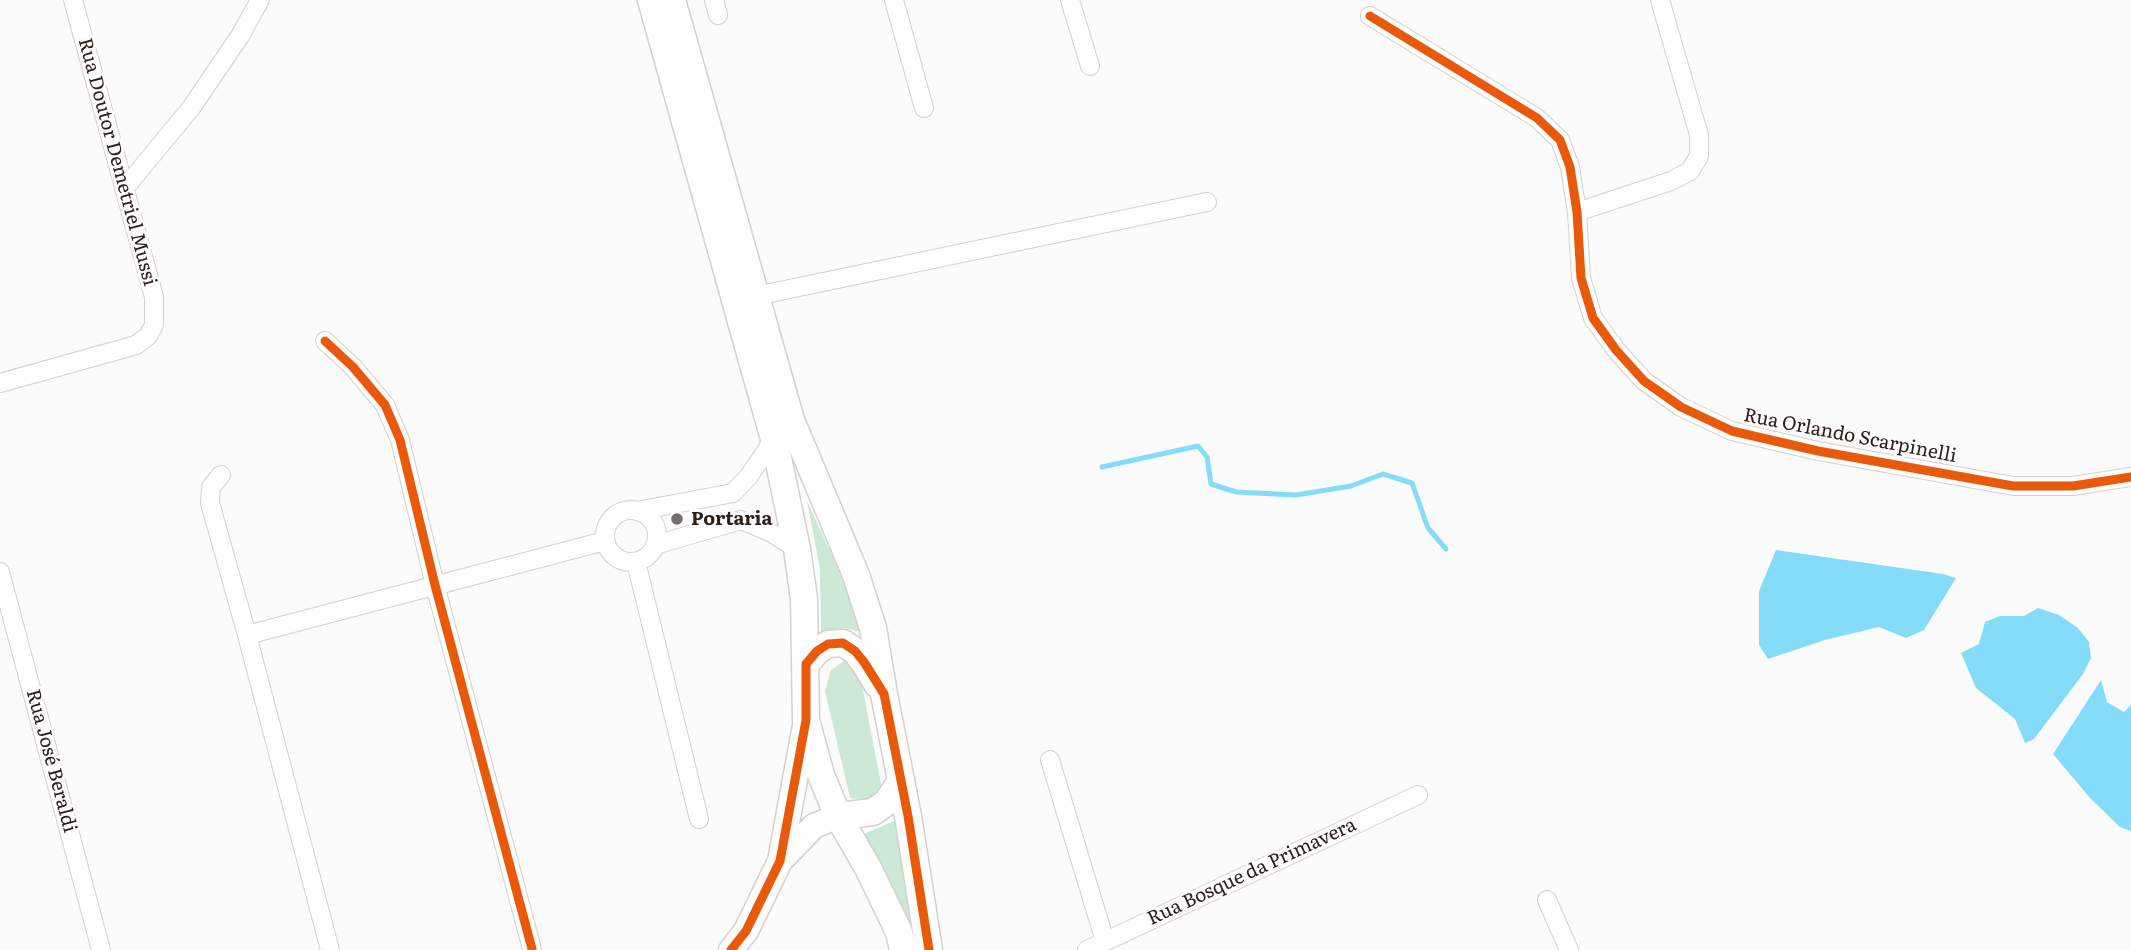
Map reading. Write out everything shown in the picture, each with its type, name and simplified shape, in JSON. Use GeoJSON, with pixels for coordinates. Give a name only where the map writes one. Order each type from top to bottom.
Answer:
{"type":"FeatureCollection","features":[{"type":"Feature","properties":{"kind":"main road"},"geometry":{"type":"LineString","coordinates":[[651,0],[774,439],[797,549],[804,598],[806,720],[821,775],[838,816],[868,868],[899,932],[903,950]]}},
{"type":"Feature","properties":{"kind":"main road"},"geometry":{"type":"LineString","coordinates":[[672,0],[791,420],[856,575],[873,628],[929,950]]}},
{"type":"Feature","properties":{"kind":"main road"},"geometry":{"type":"LineString","coordinates":[[806,663],[828,644],[843,643],[855,651],[864,662],[884,694]]}},
{"type":"Feature","properties":{"kind":"main road"},"geometry":{"type":"LineString","coordinates":[[838,816],[873,811],[887,802],[901,781]]}},
{"type":"Feature","properties":{"kind":"street","name":"Rua Doutor Demetriel Mussi"},"geometry":{"type":"LineString","coordinates":[[0,383],[136,345],[148,336],[154,325],[154,297],[72,0]]}},
{"type":"Feature","properties":{"kind":"street"},"geometry":{"type":"LineString","coordinates":[[124,189],[191,108],[240,36],[260,0]]}},
{"type":"Feature","properties":{"kind":"street"},"geometry":{"type":"LineString","coordinates":[[894,0],[924,107]]}},
{"type":"Feature","properties":{"kind":"street"},"geometry":{"type":"LineString","coordinates":[[1070,0],[1090,66]]}},
{"type":"Feature","properties":{"kind":"street"},"geometry":{"type":"LineString","coordinates":[[1577,212],[1671,181],[1690,171],[1699,156],[1699,135],[1660,0]]}},
{"type":"Feature","properties":{"kind":"street","name":"Rua Orlando Scarpinelli"},"geometry":{"type":"LineString","coordinates":[[1370,16],[1537,118],[1560,140],[1570,167],[1577,212],[1581,278],[1593,318],[1616,350],[1644,381],[1681,408],[1732,430],[1818,451],[2013,486],[2073,486],[2131,477]]}},
{"type":"Feature","properties":{"kind":"street"},"geometry":{"type":"LineString","coordinates":[[756,296],[1207,202]]}},
{"type":"Feature","properties":{"kind":"street"},"geometry":{"type":"LineString","coordinates":[[325,341],[353,366],[385,405],[400,440],[435,585],[533,949]]}},
{"type":"Feature","properties":{"kind":"street"},"geometry":{"type":"LineString","coordinates":[[637,510],[645,514],[656,528],[655,545],[645,558],[636,562],[625,561],[609,550],[606,541],[605,532],[613,517],[620,512],[733,493],[749,476],[774,439]]}},
{"type":"Feature","properties":{"kind":"street"},"geometry":{"type":"LineString","coordinates":[[221,475],[211,487],[210,503],[330,950]]}},
{"type":"Feature","properties":{"kind":"street"},"geometry":{"type":"LineString","coordinates":[[733,493],[741,520]]}},
{"type":"Feature","properties":{"kind":"street"},"geometry":{"type":"LineString","coordinates":[[655,545],[741,520],[770,532],[797,549]]}},
{"type":"Feature","properties":{"kind":"street"},"geometry":{"type":"LineString","coordinates":[[247,635],[606,541]]}},
{"type":"Feature","properties":{"kind":"street"},"geometry":{"type":"LineString","coordinates":[[636,562],[699,819]]}},
{"type":"Feature","properties":{"kind":"street","name":"Rua José Beraldi"},"geometry":{"type":"LineString","coordinates":[[0,572],[101,950]]}},
{"type":"Feature","properties":{"kind":"street"},"geometry":{"type":"LineString","coordinates":[[732,950],[746,931],[780,861],[806,720]]}},
{"type":"Feature","properties":{"kind":"street"},"geometry":{"type":"LineString","coordinates":[[1050,760],[1105,941]]}},
{"type":"Feature","properties":{"kind":"street","name":"Rua Bosque da Primavera"},"geometry":{"type":"LineString","coordinates":[[1087,950],[1418,794]]}},
{"type":"Feature","properties":{"kind":"street"},"geometry":{"type":"LineString","coordinates":[[780,861],[814,826],[838,816]]}},
{"type":"Feature","properties":{"kind":"street"},"geometry":{"type":"LineString","coordinates":[[1547,900],[1569,950]]}},
{"type":"Feature","properties":{"kind":"green space"},"geometry":{"type":"Polygon","coordinates":[[[807,501],[863,632],[843,628],[821,632],[820,569],[807,501]]]}},
{"type":"Feature","properties":{"kind":"green space"},"geometry":{"type":"Polygon","coordinates":[[[844,661],[856,666],[861,680],[882,789],[865,800],[850,798],[825,691],[831,670],[844,661]]]}},
{"type":"Feature","properties":{"kind":"green space"},"geometry":{"type":"Polygon","coordinates":[[[896,820],[912,930],[864,834],[896,820]]]}},
{"type":"Feature","properties":{"kind":"water"},"geometry":{"type":"Polygon","coordinates":[[[1776,550],[1956,578],[1924,630],[1906,638],[1879,627],[1825,640],[1768,659],[1759,645],[1759,591],[1776,550]]]}},
{"type":"Feature","properties":{"kind":"water"},"geometry":{"type":"Polygon","coordinates":[[[2038,608],[2059,615],[2078,628],[2089,642],[2091,658],[2083,674],[2034,739],[2025,743],[2015,719],[1976,688],[1961,653],[1979,644],[1985,622],[2000,616],[2024,616],[2038,608]]]}},
{"type":"Feature","properties":{"kind":"water"},"geometry":{"type":"Polygon","coordinates":[[[2101,680],[2107,702],[2124,712],[2131,705],[2131,831],[2120,827],[2090,798],[2053,754],[2101,680]]]}},
{"type":"Feature","properties":{"kind":"waterway"},"geometry":{"type":"LineString","coordinates":[[1102,467],[1198,446],[1207,457],[1211,484],[1236,492],[1296,495],[1351,486],[1383,474],[1412,483],[1428,528],[1446,549]]}},
{"type":"Feature","properties":{"kind":"cycle path"},"geometry":{"type":"LineString","coordinates":[[1370,16],[1537,118],[1560,140],[1570,167],[1577,212],[1581,278],[1593,318],[1616,350],[1644,381],[1681,407],[1732,431],[1818,451],[2013,486],[2073,486],[2131,477]]}},
{"type":"Feature","properties":{"kind":"cycle path"},"geometry":{"type":"LineString","coordinates":[[325,341],[353,367],[385,405],[400,440],[435,585],[532,949]]}},
{"type":"Feature","properties":{"kind":"cycle path"},"geometry":{"type":"LineString","coordinates":[[731,950],[746,931],[780,861],[806,720],[806,664],[817,651],[828,644],[843,643],[855,651],[864,662],[884,694],[908,816],[929,950]]}},
{"type":"Feature","properties":{"kind":"place","name":"Portaria"},"geometry":{"type":"Point","coordinates":[677,519]}}]}
